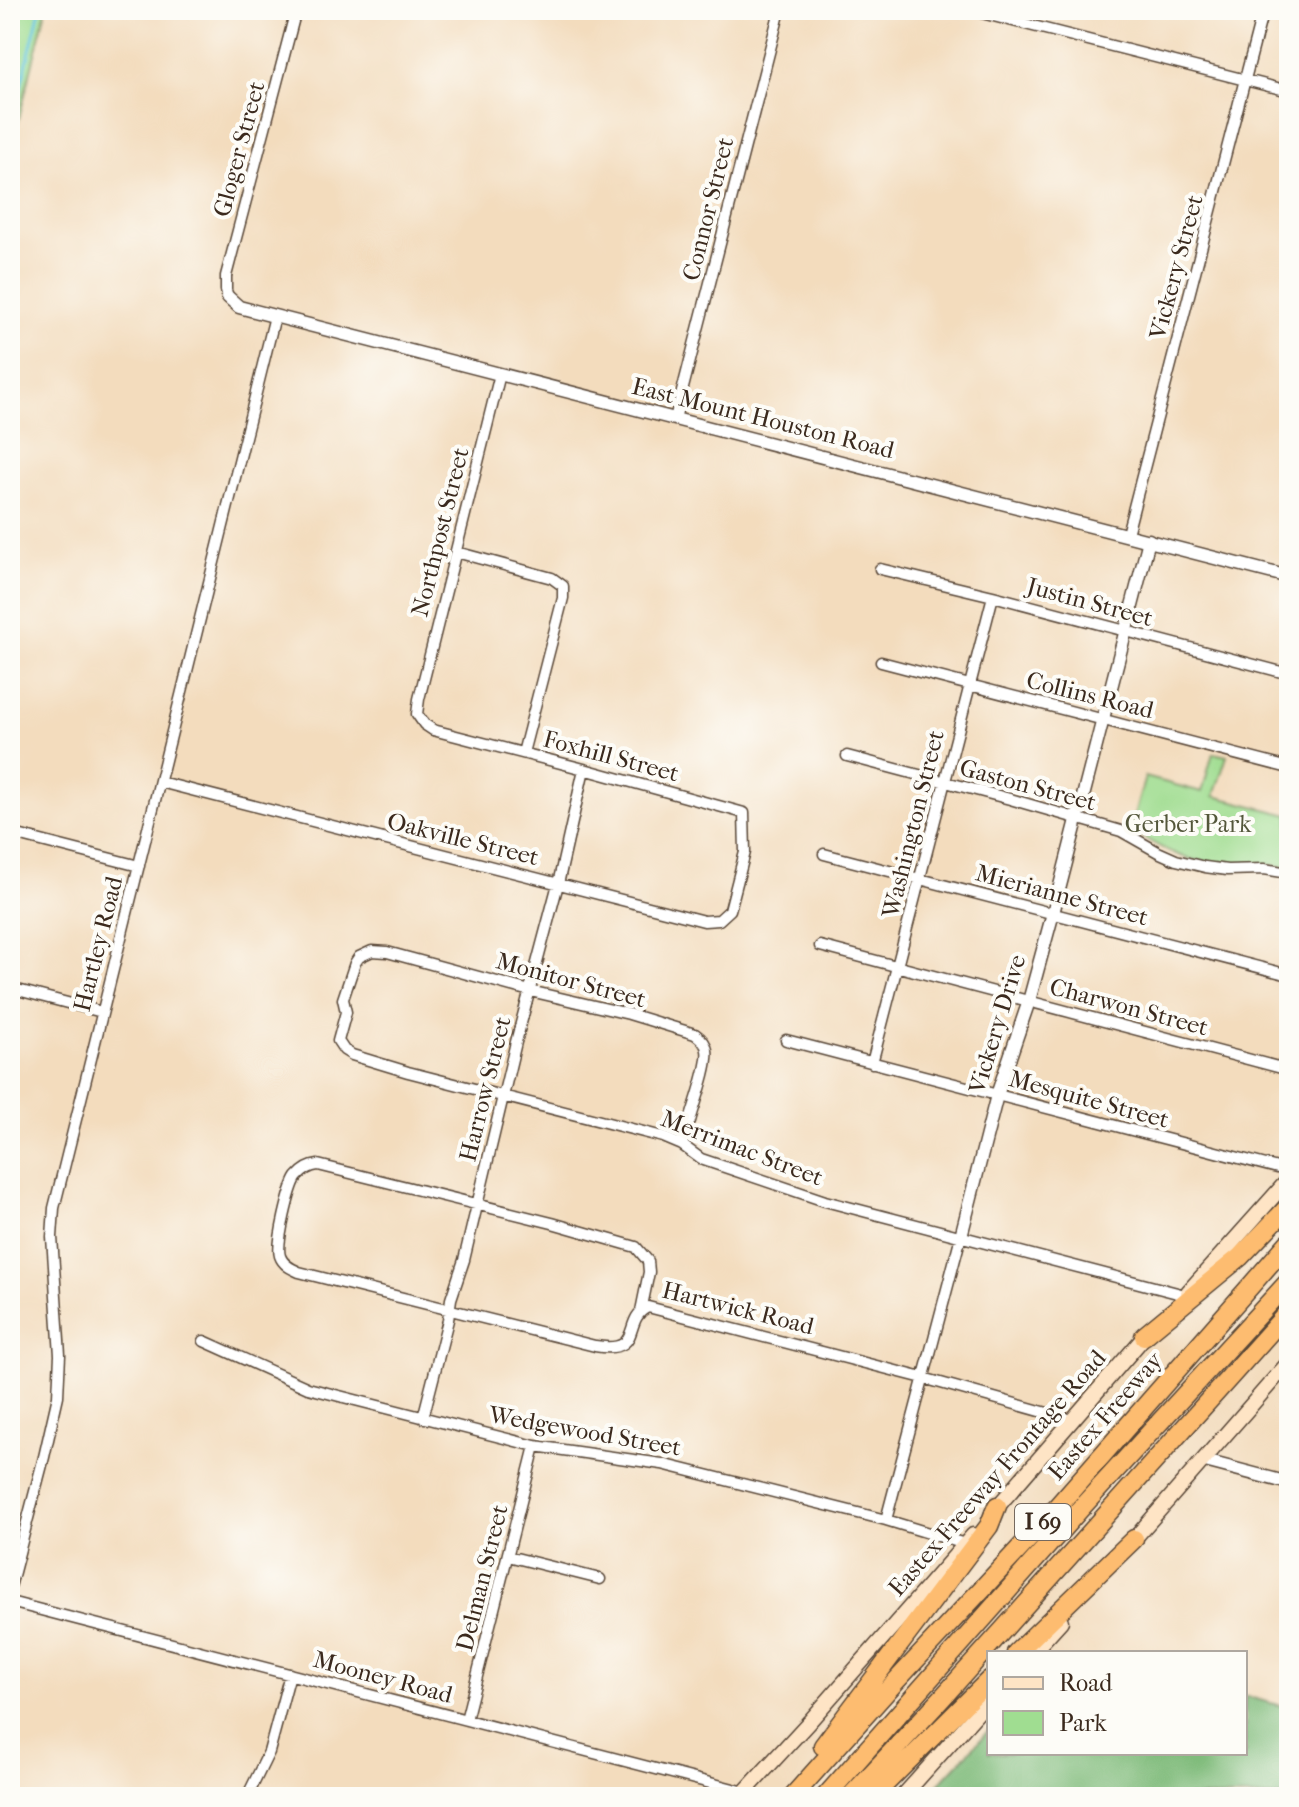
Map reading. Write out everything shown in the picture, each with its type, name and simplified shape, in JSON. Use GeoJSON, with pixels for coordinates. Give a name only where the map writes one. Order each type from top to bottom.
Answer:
{"type":"FeatureCollection","features":[{"type":"Feature","properties":{"kind":"highway"},"geometry":{"type":"LineString","coordinates":[[1144,1336],[1240,1257],[1289,1206]]}},
{"type":"Feature","properties":{"kind":"highway","name":"Eastex Freeway"},"geometry":{"type":"LineString","coordinates":[[792,1797],[1034,1533],[1289,1242]]}},
{"type":"Feature","properties":{"kind":"highway","name":"I 69"},"geometry":{"type":"LineString","coordinates":[[825,1797],[1080,1509],[1289,1281]]}},
{"type":"Feature","properties":{"kind":"highway","name":"I 69"},"geometry":{"type":"LineString","coordinates":[[850,1797],[1289,1311]]}},
{"type":"Feature","properties":{"kind":"highway"},"geometry":{"type":"LineString","coordinates":[[783,1797],[989,1526],[997,1506]]}},
{"type":"Feature","properties":{"kind":"highway"},"geometry":{"type":"LineString","coordinates":[[1018,1651],[1134,1539]]}},
{"type":"Feature","properties":{"kind":"highway"},"geometry":{"type":"LineString","coordinates":[[872,1797],[987,1682]]}},
{"type":"Feature","properties":{"kind":"main road","name":"Eastex Freeway Frontage Road"},"geometry":{"type":"LineString","coordinates":[[742,1794],[809,1722],[1144,1336],[1289,1179]]}},
{"type":"Feature","properties":{"kind":"main road"},"geometry":{"type":"LineString","coordinates":[[1034,1651],[1205,1461],[1289,1362]]}},
{"type":"Feature","properties":{"kind":"main road"},"geometry":{"type":"LineString","coordinates":[[902,1797],[987,1702]]}},
{"type":"Feature","properties":{"kind":"street","name":"Gloger Street"},"geometry":{"type":"LineString","coordinates":[[228,297],[226,276],[296,10]]}},
{"type":"Feature","properties":{"kind":"street","name":"Connor Street"},"geometry":{"type":"LineString","coordinates":[[675,419],[780,10]]}},
{"type":"Feature","properties":{"kind":"street"},"geometry":{"type":"LineString","coordinates":[[970,10],[1289,91]]}},
{"type":"Feature","properties":{"kind":"street","name":"Vickery Street"},"geometry":{"type":"LineString","coordinates":[[1127,534],[1263,10]]}},
{"type":"Feature","properties":{"kind":"street","name":"East Mount Houston Road"},"geometry":{"type":"LineString","coordinates":[[228,297],[239,307],[1289,577]]}},
{"type":"Feature","properties":{"kind":"street","name":"Hartley Road"},"geometry":{"type":"LineString","coordinates":[[10,1587],[58,1396],[60,1355],[52,1222],[62,1171],[275,316]]}},
{"type":"Feature","properties":{"kind":"street","name":"Northpost Street"},"geometry":{"type":"LineString","coordinates":[[419,699],[500,374]]}},
{"type":"Feature","properties":{"kind":"street","name":"Vickery Drive"},"geometry":{"type":"LineString","coordinates":[[886,1520],[997,1095],[1029,1001],[1053,913],[1149,540]]}},
{"type":"Feature","properties":{"kind":"street"},"geometry":{"type":"LineString","coordinates":[[456,552],[552,578],[563,586],[563,598],[523,753]]}},
{"type":"Feature","properties":{"kind":"street","name":"Justin Street"},"geometry":{"type":"LineString","coordinates":[[880,569],[1289,674]]}},
{"type":"Feature","properties":{"kind":"street","name":"Washington Street"},"geometry":{"type":"LineString","coordinates":[[872,1063],[993,596]]}},
{"type":"Feature","properties":{"kind":"street","name":"Collins Road"},"geometry":{"type":"LineString","coordinates":[[881,662],[1289,768]]}},
{"type":"Feature","properties":{"kind":"street","name":"Foxhill Street"},"geometry":{"type":"LineString","coordinates":[[419,699],[417,714],[433,730],[744,813],[745,852],[737,886]]}},
{"type":"Feature","properties":{"kind":"street","name":"Gaston Street"},"geometry":{"type":"LineString","coordinates":[[847,756],[1121,831],[1167,856],[1205,867],[1289,873]]}},
{"type":"Feature","properties":{"kind":"street","name":"Harrow Street"},"geometry":{"type":"LineString","coordinates":[[423,1418],[558,884],[584,769]]}},
{"type":"Feature","properties":{"kind":"street","name":"Oakville Street"},"geometry":{"type":"LineString","coordinates":[[160,782],[712,922],[730,910],[737,886]]}},
{"type":"Feature","properties":{"kind":"street"},"geometry":{"type":"LineString","coordinates":[[10,833],[139,866]]}},
{"type":"Feature","properties":{"kind":"street","name":"Mierianne Street"},"geometry":{"type":"LineString","coordinates":[[824,854],[1289,975]]}},
{"type":"Feature","properties":{"kind":"street","name":"Charwon Street"},"geometry":{"type":"LineString","coordinates":[[820,946],[1289,1070]]}},
{"type":"Feature","properties":{"kind":"street","name":"Monitor Street"},"geometry":{"type":"LineString","coordinates":[[345,994],[355,963],[365,954],[379,951],[687,1031],[701,1038],[707,1048],[707,1060],[682,1145]]}},
{"type":"Feature","properties":{"kind":"street"},"geometry":{"type":"LineString","coordinates":[[10,988],[102,1012]]}},
{"type":"Feature","properties":{"kind":"street","name":"Merrimac Street"},"geometry":{"type":"LineString","coordinates":[[345,994],[346,1012],[338,1041],[344,1050],[367,1061],[633,1129],[682,1145],[701,1159],[825,1201],[1185,1295]]}},
{"type":"Feature","properties":{"kind":"street","name":"Mesquite Street"},"geometry":{"type":"LineString","coordinates":[[786,1040],[1289,1171]]}},
{"type":"Feature","properties":{"kind":"street","name":"Hartwick Road"},"geometry":{"type":"LineString","coordinates":[[476,1204],[318,1165],[309,1166],[294,1182],[280,1239],[280,1257],[288,1267],[313,1276],[609,1349],[621,1346],[630,1337],[641,1311],[648,1307],[658,1309],[1072,1420]]}},
{"type":"Feature","properties":{"kind":"street"},"geometry":{"type":"LineString","coordinates":[[476,1204],[636,1247],[648,1261],[649,1272],[641,1311]]}},
{"type":"Feature","properties":{"kind":"street","name":"Wedgewood Street"},"geometry":{"type":"LineString","coordinates":[[204,1341],[308,1388],[535,1446],[662,1464],[886,1520],[965,1544]]}},
{"type":"Feature","properties":{"kind":"street","name":"Delman Street"},"geometry":{"type":"LineString","coordinates":[[466,1720],[535,1446]]}},
{"type":"Feature","properties":{"kind":"street"},"geometry":{"type":"LineString","coordinates":[[1205,1461],[1289,1483]]}},
{"type":"Feature","properties":{"kind":"street"},"geometry":{"type":"LineString","coordinates":[[508,1556],[600,1579]]}},
{"type":"Feature","properties":{"kind":"street","name":"Mooney Road"},"geometry":{"type":"LineString","coordinates":[[10,1602],[742,1794]]}},
{"type":"Feature","properties":{"kind":"street"},"geometry":{"type":"LineString","coordinates":[[247,1797],[269,1752],[290,1674]]}},
{"type":"Feature","properties":{"kind":"green space"},"geometry":{"type":"Polygon","coordinates":[[[10,10],[46,10],[10,154],[10,10]]]}},
{"type":"Feature","properties":{"kind":"green space","name":"Gerber Park"},"geometry":{"type":"Polygon","coordinates":[[[1213,753],[1227,756],[1214,796],[1289,815],[1289,867],[1190,859],[1130,829],[1145,777],[1202,792],[1213,753]]]}},
{"type":"Feature","properties":{"kind":"green space"},"geometry":{"type":"Polygon","coordinates":[[[1247,1697],[1289,1708],[1289,1797],[927,1797],[987,1732],[987,1755],[1247,1755],[1247,1697]]]}},
{"type":"Feature","properties":{"kind":"waterway"},"geometry":{"type":"LineString","coordinates":[[10,130],[40,10]]}}]}
